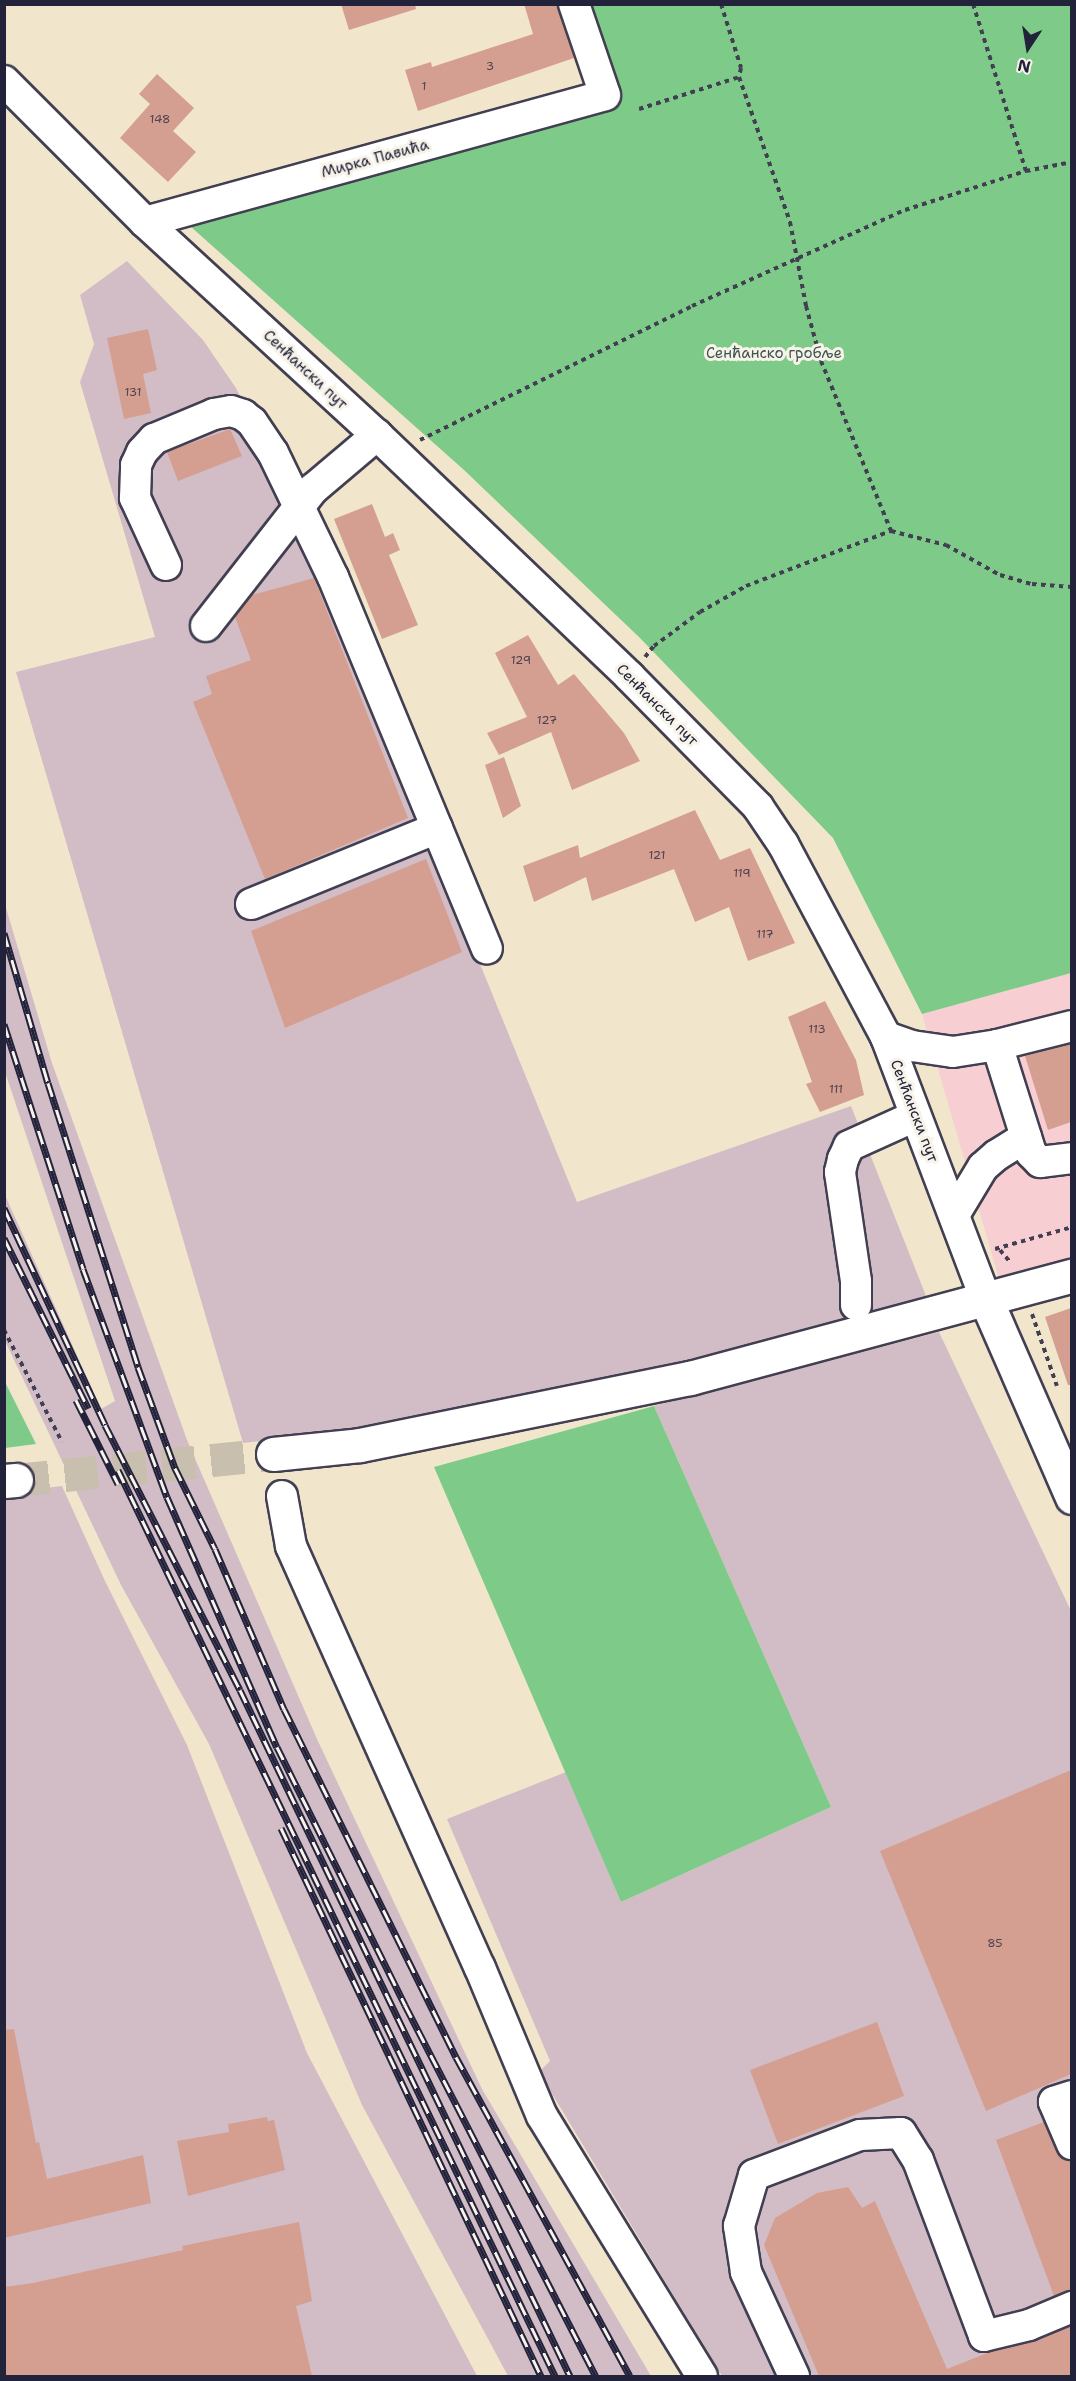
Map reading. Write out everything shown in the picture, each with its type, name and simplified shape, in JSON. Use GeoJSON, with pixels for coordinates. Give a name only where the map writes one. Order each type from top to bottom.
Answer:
{"type":"FeatureCollection","features":[{"type":"Feature","properties":{"kind":"main road"},"geometry":{"type":"LineString","coordinates":[[273,1454],[360,1445],[690,1378],[1071,1276]]}},
{"type":"Feature","properties":{"kind":"main road","name":"Сенћански пут"},"geometry":{"type":"LineString","coordinates":[[986,1300],[1071,1497]]}},
{"type":"Feature","properties":{"kind":"street","name":"Мирка Павића"},"geometry":{"type":"LineString","coordinates":[[145,222],[605,95],[574,4]]}},
{"type":"Feature","properties":{"kind":"street","name":"Сенћански пут"},"geometry":{"type":"LineString","coordinates":[[6,77],[145,222],[386,444],[629,676],[758,807],[783,844],[886,1037],[986,1300]]}},
{"type":"Feature","properties":{"kind":"street"},"geometry":{"type":"LineString","coordinates":[[166,565],[135,498],[133,483],[135,465],[142,452],[154,439],[214,414],[231,411],[243,415],[252,423],[273,453],[333,577],[487,948]]}},
{"type":"Feature","properties":{"kind":"street"},"geometry":{"type":"LineString","coordinates":[[206,626],[298,506],[314,489],[386,444]]}},
{"type":"Feature","properties":{"kind":"street"},"geometry":{"type":"LineString","coordinates":[[251,904],[437,828]]}},
{"type":"Feature","properties":{"kind":"street"},"geometry":{"type":"LineString","coordinates":[[886,1037],[940,1052],[997,1046],[1071,1026]]}},
{"type":"Feature","properties":{"kind":"street"},"geometry":{"type":"LineString","coordinates":[[997,1046],[1031,1153],[1040,1162],[1071,1158]]}},
{"type":"Feature","properties":{"kind":"street"},"geometry":{"type":"LineString","coordinates":[[856,1305],[856,1281],[840,1173],[843,1159],[849,1146],[915,1116]]}},
{"type":"Feature","properties":{"kind":"street"},"geometry":{"type":"LineString","coordinates":[[954,1215],[983,1167],[997,1155],[1026,1137]]}},
{"type":"Feature","properties":{"kind":"street"},"geometry":{"type":"LineString","coordinates":[[282,1496],[291,1546],[480,1968],[542,2116],[702,2376]]}},
{"type":"Feature","properties":{"kind":"street"},"geometry":{"type":"LineString","coordinates":[[1071,2096],[1054,2102],[1071,2144]]}},
{"type":"Feature","properties":{"kind":"street"},"geometry":{"type":"LineString","coordinates":[[794,2376],[746,2272],[739,2226],[754,2175],[861,2135],[901,2133],[918,2160],[984,2336],[1029,2325],[1071,2307]]}},
{"type":"Feature","properties":{"kind":"path"},"geometry":{"type":"LineString","coordinates":[[721,4],[741,68],[739,77],[790,222],[821,361],[891,531]]}},
{"type":"Feature","properties":{"kind":"path"},"geometry":{"type":"LineString","coordinates":[[973,4],[1026,171]]}},
{"type":"Feature","properties":{"kind":"path"},"geometry":{"type":"LineString","coordinates":[[639,109],[739,77]]}},
{"type":"Feature","properties":{"kind":"path"},"geometry":{"type":"LineString","coordinates":[[386,444],[905,210],[1026,171],[1071,162]]}},
{"type":"Feature","properties":{"kind":"path"},"geometry":{"type":"LineString","coordinates":[[629,676],[654,646],[700,612],[746,585],[891,531],[946,545],[1000,575],[1032,584],[1071,587]]}},
{"type":"Feature","properties":{"kind":"path"},"geometry":{"type":"LineString","coordinates":[[966,1248],[1000,1250],[1071,1227]]}},
{"type":"Feature","properties":{"kind":"path"},"geometry":{"type":"LineString","coordinates":[[1000,1250],[1018,1270],[1060,1395]]}},
{"type":"Feature","properties":{"kind":"path"},"geometry":{"type":"LineString","coordinates":[[4,1330],[62,1442]]}},
{"type":"Feature","properties":{"kind":"shaded area"},"geometry":{"type":"Polygon","coordinates":[[[127,261],[203,340],[236,388],[293,505],[577,1202],[851,1106],[928,1301],[648,1369],[340,1432],[243,1443],[16,672],[155,637],[80,382],[94,344],[80,295],[127,261]]]}},
{"type":"Feature","properties":{"kind":"shaded area"},"geometry":{"type":"Polygon","coordinates":[[[4,901],[52,1063],[187,1440],[317,1739],[482,2089],[651,2376],[508,2376],[362,2105],[209,1744],[121,1585],[5,1341],[5,1195],[101,1409],[115,1401],[5,1072],[4,901]]]}},
{"type":"Feature","properties":{"kind":"shaded area"},"geometry":{"type":"Polygon","coordinates":[[[1071,973],[1071,1257],[999,1279],[922,1014],[1071,973]]]}},
{"type":"Feature","properties":{"kind":"shaded area"},"geometry":{"type":"Polygon","coordinates":[[[939,1332],[1071,1611],[1071,2376],[722,2376],[539,2072],[550,2061],[447,1819],[566,1772],[621,1902],[831,1807],[654,1406],[939,1332]]]}},
{"type":"Feature","properties":{"kind":"shaded area"},"geometry":{"type":"Polygon","coordinates":[[[62,1486],[105,1581],[187,1745],[307,2053],[477,2376],[5,2376],[4,1493],[62,1486]]]}},
{"type":"Feature","properties":{"kind":"green space","name":"Сенћанско гробље"},"geometry":{"type":"Polygon","coordinates":[[[588,5],[1071,5],[1071,973],[922,1014],[833,838],[640,638],[464,470],[190,226],[618,101],[588,5]]]}},
{"type":"Feature","properties":{"kind":"green space"},"geometry":{"type":"Polygon","coordinates":[[[5,1382],[36,1444],[5,1448],[5,1382]]]}},
{"type":"Feature","properties":{"kind":"green space"},"geometry":{"type":"Polygon","coordinates":[[[654,1406],[831,1807],[621,1902],[434,1467],[654,1406]]]}},
{"type":"Feature","properties":{"kind":"building"},"geometry":{"type":"Polygon","coordinates":[[[341,4],[415,4],[416,9],[349,30],[341,4]]]}},
{"type":"Feature","properties":{"kind":"building"},"geometry":{"type":"Polygon","coordinates":[[[524,4],[557,4],[574,58],[418,111],[405,70],[431,62],[432,67],[533,34],[524,4]]]}},
{"type":"Feature","properties":{"kind":"building"},"geometry":{"type":"Polygon","coordinates":[[[157,74],[194,108],[173,131],[196,152],[168,182],[120,138],[150,104],[139,94],[157,74]]]}},
{"type":"Feature","properties":{"kind":"building"},"geometry":{"type":"Polygon","coordinates":[[[148,329],[157,370],[143,374],[151,413],[124,419],[107,338],[148,329]]]}},
{"type":"Feature","properties":{"kind":"building"},"geometry":{"type":"Polygon","coordinates":[[[230,429],[242,456],[178,481],[167,452],[230,429]]]}},
{"type":"Feature","properties":{"kind":"building"},"geometry":{"type":"Polygon","coordinates":[[[372,504],[385,537],[393,533],[400,550],[389,555],[418,625],[382,639],[334,519],[372,504]]]}},
{"type":"Feature","properties":{"kind":"building"},"geometry":{"type":"Polygon","coordinates":[[[314,578],[408,818],[265,879],[193,702],[212,694],[206,676],[251,660],[235,617],[252,595],[314,578]]]}},
{"type":"Feature","properties":{"kind":"building"},"geometry":{"type":"Polygon","coordinates":[[[528,635],[558,685],[574,674],[624,733],[640,761],[572,790],[551,732],[499,755],[487,733],[527,717],[495,653],[528,635]]]}},
{"type":"Feature","properties":{"kind":"building"},"geometry":{"type":"Polygon","coordinates":[[[504,757],[521,806],[503,818],[485,765],[504,757]]]}},
{"type":"Feature","properties":{"kind":"building"},"geometry":{"type":"Polygon","coordinates":[[[695,810],[720,860],[750,848],[795,943],[748,961],[729,907],[695,922],[674,869],[592,901],[586,877],[534,902],[523,866],[578,845],[580,858],[695,810]]]}},
{"type":"Feature","properties":{"kind":"building"},"geometry":{"type":"Polygon","coordinates":[[[426,859],[462,952],[285,1028],[251,931],[426,859]]]}},
{"type":"Feature","properties":{"kind":"building"},"geometry":{"type":"Polygon","coordinates":[[[825,1001],[856,1060],[864,1095],[820,1112],[806,1084],[812,1082],[788,1017],[825,1001]]]}},
{"type":"Feature","properties":{"kind":"building"},"geometry":{"type":"Polygon","coordinates":[[[1071,1044],[1071,1122],[1048,1130],[1025,1056],[1071,1044]]]}},
{"type":"Feature","properties":{"kind":"building"},"geometry":{"type":"Polygon","coordinates":[[[1071,1308],[1071,1385],[1068,1385],[1045,1317],[1071,1308]]]}},
{"type":"Feature","properties":{"kind":"building"},"geometry":{"type":"Polygon","coordinates":[[[1071,1770],[1071,2074],[986,2111],[880,1851],[1071,1770]]]}},
{"type":"Feature","properties":{"kind":"building"},"geometry":{"type":"Polygon","coordinates":[[[877,2022],[904,2096],[778,2144],[750,2070],[877,2022]]]}},
{"type":"Feature","properties":{"kind":"building"},"geometry":{"type":"Polygon","coordinates":[[[14,2029],[36,2143],[39,2142],[47,2179],[143,2155],[151,2203],[4,2238],[4,2030],[14,2029]]]}},
{"type":"Feature","properties":{"kind":"building"},"geometry":{"type":"Polygon","coordinates":[[[267,2117],[268,2121],[274,2120],[285,2170],[188,2196],[177,2141],[229,2132],[228,2124],[267,2117]]]}},
{"type":"Feature","properties":{"kind":"building"},"geometry":{"type":"Polygon","coordinates":[[[1044,2122],[1056,2151],[1062,2158],[1071,2161],[1071,2290],[1054,2296],[996,2140],[1044,2122]]]}},
{"type":"Feature","properties":{"kind":"building"},"geometry":{"type":"Polygon","coordinates":[[[848,2187],[862,2208],[875,2201],[947,2369],[987,2353],[1035,2341],[1071,2326],[1071,2376],[819,2376],[764,2245],[775,2218],[817,2193],[848,2187]]]}},
{"type":"Feature","properties":{"kind":"building"},"geometry":{"type":"Polygon","coordinates":[[[299,2222],[312,2301],[296,2306],[312,2376],[4,2376],[4,2287],[33,2283],[183,2250],[182,2246],[299,2222]]]}},
{"type":"Feature","properties":{"kind":"tunnel"},"geometry":{"type":"LineString","coordinates":[[16,1480],[273,1454]]}},
{"type":"Feature","properties":{"kind":"railway"},"geometry":{"type":"LineString","coordinates":[[4,933],[48,1083],[138,1367],[175,1468],[215,1549],[284,1709],[456,2057],[630,2376]]}},
{"type":"Feature","properties":{"kind":"railway"},"geometry":{"type":"LineString","coordinates":[[4,1024],[83,1269],[167,1497],[277,1747],[405,2005],[596,2376]]}},
{"type":"Feature","properties":{"kind":"railway"},"geometry":{"type":"LineString","coordinates":[[4,1208],[105,1425],[240,1690],[570,2376]]}},
{"type":"Feature","properties":{"kind":"railway"},"geometry":{"type":"LineString","coordinates":[[4,1238],[88,1408]]}},
{"type":"Feature","properties":{"kind":"railway"},"geometry":{"type":"LineString","coordinates":[[76,1400],[118,1484]]}},
{"type":"Feature","properties":{"kind":"railway"},"geometry":{"type":"LineString","coordinates":[[118,1470],[555,2376]]}},
{"type":"Feature","properties":{"kind":"railway"},"geometry":{"type":"LineString","coordinates":[[281,1828],[541,2376]]}}]}
